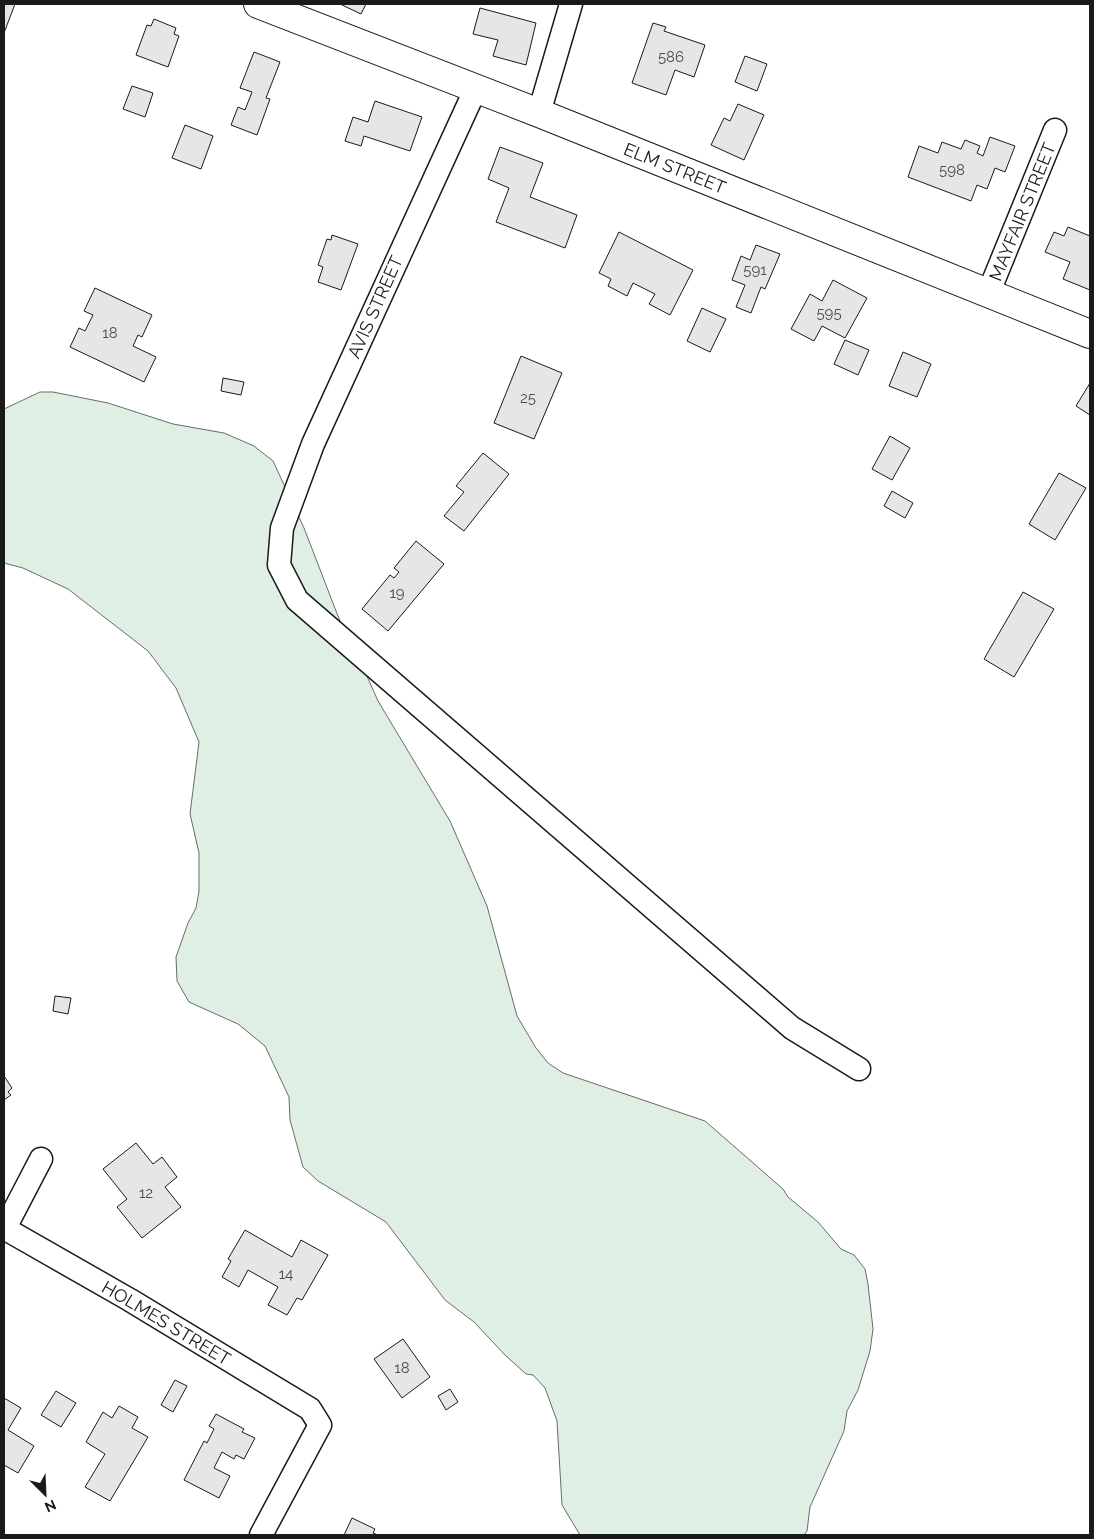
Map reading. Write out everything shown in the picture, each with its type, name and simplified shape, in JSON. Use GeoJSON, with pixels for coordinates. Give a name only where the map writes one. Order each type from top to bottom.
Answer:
{"type":"FeatureCollection","features":[{"type":"Feature","properties":{"kind":"street","name":"ELM STREET"},"geometry":{"type":"LineString","coordinates":[[258,4],[476,88],[1090,334]]}},
{"type":"Feature","properties":{"kind":"street"},"geometry":{"type":"LineString","coordinates":[[539,113],[571,4]]}},
{"type":"Feature","properties":{"kind":"street","name":"AVIS STREET"},"geometry":{"type":"LineString","coordinates":[[476,88],[313,444],[282,528],[279,565],[297,600],[792,1028],[859,1069]]}},
{"type":"Feature","properties":{"kind":"street","name":"MAYFAIR STREET"},"geometry":{"type":"LineString","coordinates":[[988,294],[1054,130]]}},
{"type":"Feature","properties":{"kind":"street"},"geometry":{"type":"LineString","coordinates":[[4,1228],[41,1159]]}},
{"type":"Feature","properties":{"kind":"street","name":"HOLMES STREET"},"geometry":{"type":"LineString","coordinates":[[4,1228],[130,1300],[310,1409],[320,1425],[261,1535]]}},
{"type":"Feature","properties":{"kind":"green space"},"geometry":{"type":"Polygon","coordinates":[[[40,392],[53,392],[108,403],[173,424],[224,433],[254,446],[273,461],[304,528],[343,629],[354,647],[378,701],[450,821],[487,906],[517,1016],[536,1048],[548,1063],[563,1073],[705,1121],[783,1189],[788,1197],[818,1222],[841,1249],[854,1255],[865,1269],[873,1329],[870,1351],[858,1390],[847,1411],[844,1431],[810,1507],[807,1531],[804,1535],[580,1535],[562,1505],[557,1421],[545,1388],[533,1375],[526,1374],[505,1355],[474,1322],[445,1300],[386,1222],[318,1181],[303,1167],[290,1120],[289,1097],[265,1046],[238,1024],[189,1002],[177,981],[176,957],[188,923],[196,908],[199,891],[199,853],[190,814],[199,742],[176,688],[148,651],[68,589],[23,568],[4,563],[4,409],[40,392]]]}},
{"type":"Feature","properties":{"kind":"building"},"geometry":{"type":"Polygon","coordinates":[[[4,4],[15,4],[4,33],[4,4]]]}},
{"type":"Feature","properties":{"kind":"building"},"geometry":{"type":"Polygon","coordinates":[[[340,4],[366,4],[361,14],[340,4]]]}},
{"type":"Feature","properties":{"kind":"building"},"geometry":{"type":"Polygon","coordinates":[[[480,8],[536,23],[526,65],[493,56],[498,40],[473,34],[480,8]]]}},
{"type":"Feature","properties":{"kind":"building"},"geometry":{"type":"Polygon","coordinates":[[[154,19],[176,28],[174,34],[179,36],[168,67],[136,55],[147,25],[151,26],[154,19]]]}},
{"type":"Feature","properties":{"kind":"building"},"geometry":{"type":"Polygon","coordinates":[[[653,23],[666,27],[664,31],[705,45],[694,77],[675,70],[666,95],[632,83],[653,23]]]}},
{"type":"Feature","properties":{"kind":"building"},"geometry":{"type":"Polygon","coordinates":[[[254,52],[280,62],[266,98],[270,99],[257,135],[231,125],[238,107],[245,110],[252,92],[240,88],[254,52]]]}},
{"type":"Feature","properties":{"kind":"building"},"geometry":{"type":"Polygon","coordinates":[[[745,56],[767,64],[757,91],[735,82],[745,56]]]}},
{"type":"Feature","properties":{"kind":"building"},"geometry":{"type":"Polygon","coordinates":[[[132,86],[153,93],[145,117],[123,109],[132,86]]]}},
{"type":"Feature","properties":{"kind":"building"},"geometry":{"type":"Polygon","coordinates":[[[375,101],[422,117],[410,151],[364,136],[361,146],[345,141],[353,117],[368,122],[375,101]]]}},
{"type":"Feature","properties":{"kind":"building"},"geometry":{"type":"Polygon","coordinates":[[[738,104],[764,115],[744,160],[711,145],[724,118],[730,121],[738,104]]]}},
{"type":"Feature","properties":{"kind":"building"},"geometry":{"type":"Polygon","coordinates":[[[185,125],[213,136],[201,169],[172,158],[185,125]]]}},
{"type":"Feature","properties":{"kind":"building"},"geometry":{"type":"Polygon","coordinates":[[[990,137],[1015,146],[1005,172],[995,168],[987,189],[977,185],[971,201],[908,177],[919,146],[938,153],[942,142],[961,149],[965,140],[980,146],[977,153],[983,156],[990,137]]]}},
{"type":"Feature","properties":{"kind":"building"},"geometry":{"type":"Polygon","coordinates":[[[500,147],[543,163],[530,197],[577,215],[565,248],[496,222],[509,188],[488,179],[500,147]]]}},
{"type":"Feature","properties":{"kind":"building"},"geometry":{"type":"Polygon","coordinates":[[[1068,227],[1090,236],[1090,290],[1063,279],[1070,262],[1045,252],[1054,232],[1064,236],[1068,227]]]}},
{"type":"Feature","properties":{"kind":"building"},"geometry":{"type":"Polygon","coordinates":[[[619,232],[693,270],[670,315],[649,304],[655,294],[633,283],[627,296],[608,286],[611,279],[599,273],[619,232]]]}},
{"type":"Feature","properties":{"kind":"building"},"geometry":{"type":"Polygon","coordinates":[[[332,235],[358,244],[341,290],[318,282],[323,267],[318,265],[327,239],[331,240],[332,235]]]}},
{"type":"Feature","properties":{"kind":"building"},"geometry":{"type":"Polygon","coordinates":[[[756,245],[780,254],[765,289],[761,287],[751,313],[736,307],[745,285],[732,280],[741,256],[750,260],[756,245]]]}},
{"type":"Feature","properties":{"kind":"building"},"geometry":{"type":"Polygon","coordinates":[[[833,280],[867,298],[845,338],[822,326],[814,341],[791,329],[810,294],[822,301],[833,280]]]}},
{"type":"Feature","properties":{"kind":"building"},"geometry":{"type":"Polygon","coordinates":[[[95,288],[152,315],[142,337],[138,335],[133,346],[156,357],[144,382],[70,347],[79,328],[85,331],[93,315],[84,311],[95,288]]]}},
{"type":"Feature","properties":{"kind":"building"},"geometry":{"type":"Polygon","coordinates":[[[702,308],[726,319],[710,352],[687,341],[702,308]]]}},
{"type":"Feature","properties":{"kind":"building"},"geometry":{"type":"Polygon","coordinates":[[[845,340],[869,350],[858,375],[834,364],[845,340]]]}},
{"type":"Feature","properties":{"kind":"building"},"geometry":{"type":"Polygon","coordinates":[[[903,352],[931,364],[917,397],[889,386],[903,352]]]}},
{"type":"Feature","properties":{"kind":"building"},"geometry":{"type":"Polygon","coordinates":[[[521,356],[562,373],[534,439],[494,423],[521,356]]]}},
{"type":"Feature","properties":{"kind":"building"},"geometry":{"type":"Polygon","coordinates":[[[223,378],[244,382],[241,395],[221,391],[223,378]]]}},
{"type":"Feature","properties":{"kind":"building"},"geometry":{"type":"Polygon","coordinates":[[[1090,383],[1090,415],[1076,406],[1090,383]]]}},
{"type":"Feature","properties":{"kind":"building"},"geometry":{"type":"Polygon","coordinates":[[[890,436],[910,448],[892,480],[872,469],[890,436]]]}},
{"type":"Feature","properties":{"kind":"building"},"geometry":{"type":"Polygon","coordinates":[[[483,453],[509,474],[464,531],[444,516],[464,492],[456,486],[483,453]]]}},
{"type":"Feature","properties":{"kind":"building"},"geometry":{"type":"Polygon","coordinates":[[[1059,473],[1086,488],[1055,540],[1029,524],[1059,473]]]}},
{"type":"Feature","properties":{"kind":"building"},"geometry":{"type":"Polygon","coordinates":[[[892,491],[913,503],[905,518],[884,506],[892,491]]]}},
{"type":"Feature","properties":{"kind":"building"},"geometry":{"type":"Polygon","coordinates":[[[416,541],[444,564],[388,631],[362,609],[390,575],[394,578],[399,572],[394,568],[416,541]]]}},
{"type":"Feature","properties":{"kind":"building"},"geometry":{"type":"Polygon","coordinates":[[[1023,592],[1054,609],[1014,677],[984,659],[1023,592]]]}},
{"type":"Feature","properties":{"kind":"building"},"geometry":{"type":"Polygon","coordinates":[[[55,996],[71,998],[68,1014],[53,1011],[55,996]]]}},
{"type":"Feature","properties":{"kind":"building"},"geometry":{"type":"Polygon","coordinates":[[[4,1076],[12,1088],[8,1092],[11,1095],[4,1100],[4,1076]]]}},
{"type":"Feature","properties":{"kind":"building"},"geometry":{"type":"Polygon","coordinates":[[[136,1143],[153,1164],[162,1157],[177,1177],[165,1187],[181,1207],[142,1238],[117,1207],[127,1199],[103,1169],[136,1143]]]}},
{"type":"Feature","properties":{"kind":"building"},"geometry":{"type":"Polygon","coordinates":[[[245,1230],[292,1257],[301,1240],[328,1255],[302,1300],[297,1298],[287,1315],[268,1305],[278,1287],[248,1270],[239,1287],[222,1277],[231,1261],[228,1259],[245,1230]]]}},
{"type":"Feature","properties":{"kind":"building"},"geometry":{"type":"Polygon","coordinates":[[[403,1339],[430,1377],[402,1398],[374,1359],[403,1339]]]}},
{"type":"Feature","properties":{"kind":"building"},"geometry":{"type":"Polygon","coordinates":[[[175,1380],[187,1386],[173,1412],[161,1405],[175,1380]]]}},
{"type":"Feature","properties":{"kind":"building"},"geometry":{"type":"Polygon","coordinates":[[[450,1389],[458,1402],[446,1410],[438,1396],[450,1389]]]}},
{"type":"Feature","properties":{"kind":"building"},"geometry":{"type":"Polygon","coordinates":[[[56,1391],[76,1403],[61,1427],[41,1415],[56,1391]]]}},
{"type":"Feature","properties":{"kind":"building"},"geometry":{"type":"Polygon","coordinates":[[[4,1398],[21,1408],[8,1430],[34,1446],[18,1473],[4,1465],[4,1398]]]}},
{"type":"Feature","properties":{"kind":"building"},"geometry":{"type":"Polygon","coordinates":[[[119,1406],[138,1417],[132,1428],[148,1437],[110,1501],[85,1487],[105,1454],[86,1442],[103,1412],[112,1418],[119,1406]]]}},
{"type":"Feature","properties":{"kind":"building"},"geometry":{"type":"Polygon","coordinates":[[[216,1414],[244,1429],[242,1432],[255,1438],[244,1459],[236,1455],[234,1459],[222,1452],[214,1468],[230,1476],[219,1498],[184,1480],[204,1441],[207,1443],[214,1429],[209,1426],[216,1414]]]}},
{"type":"Feature","properties":{"kind":"building"},"geometry":{"type":"Polygon","coordinates":[[[352,1518],[375,1529],[373,1533],[378,1535],[344,1535],[352,1518]]]}}]}
